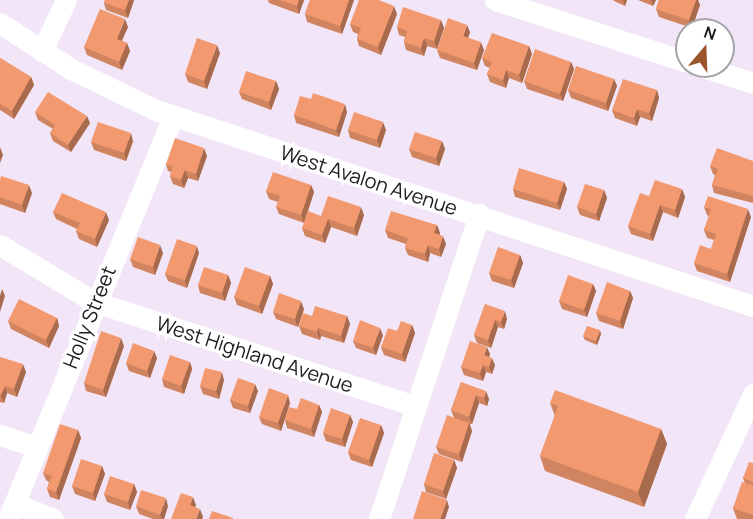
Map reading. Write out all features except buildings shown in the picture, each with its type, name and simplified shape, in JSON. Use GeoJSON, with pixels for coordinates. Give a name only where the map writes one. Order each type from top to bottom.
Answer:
{"type":"FeatureCollection","features":[{"type":"Feature","properties":{"kind":"street"},"geometry":{"type":"LineString","coordinates":[[42,51],[66,0]]}},
{"type":"Feature","properties":{"kind":"street"},"geometry":{"type":"LineString","coordinates":[[495,0],[675,58]]}},
{"type":"Feature","properties":{"kind":"street","name":"West Avalon Avenue"},"geometry":{"type":"LineString","coordinates":[[0,23],[42,51],[110,89],[172,116],[478,214],[753,306]]}},
{"type":"Feature","properties":{"kind":"street"},"geometry":{"type":"LineString","coordinates":[[735,77],[753,83]]}},
{"type":"Feature","properties":{"kind":"street","name":"Holly Street"},"geometry":{"type":"LineString","coordinates":[[11,511],[172,116]]}},
{"type":"Feature","properties":{"kind":"street"},"geometry":{"type":"LineString","coordinates":[[379,519],[478,214]]}},
{"type":"Feature","properties":{"kind":"street","name":"West Highland Avenue"},"geometry":{"type":"LineString","coordinates":[[0,245],[95,302],[416,406]]}},
{"type":"Feature","properties":{"kind":"street"},"geometry":{"type":"LineString","coordinates":[[695,519],[753,394]]}},
{"type":"Feature","properties":{"kind":"street"},"geometry":{"type":"LineString","coordinates":[[0,435],[36,447]]}},
{"type":"Feature","properties":{"kind":"street"},"geometry":{"type":"LineString","coordinates":[[11,511],[53,519]]}}]}
